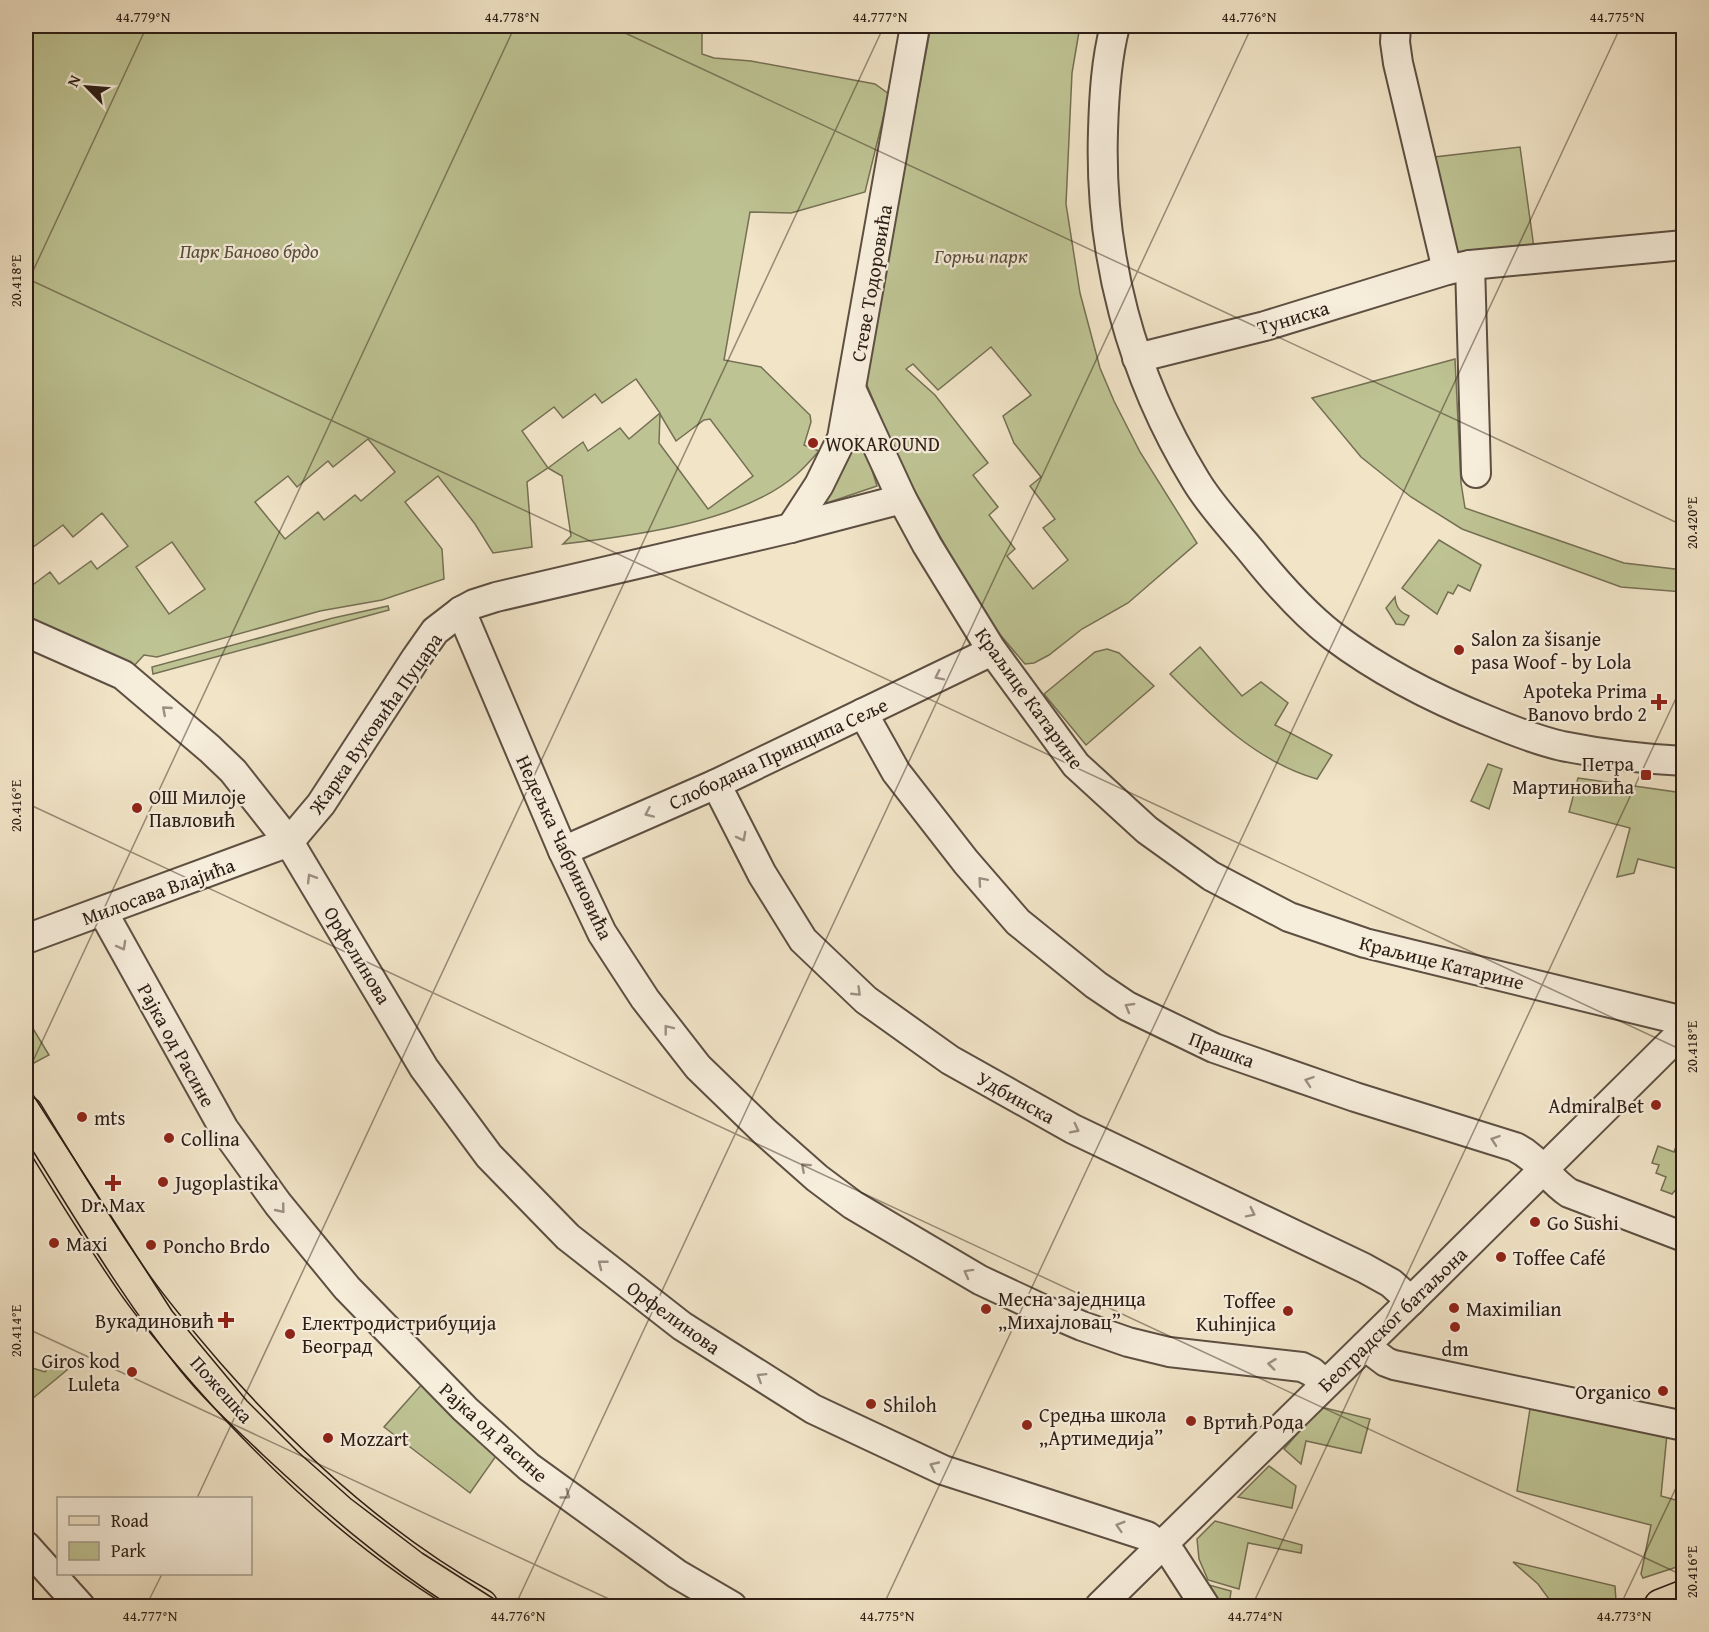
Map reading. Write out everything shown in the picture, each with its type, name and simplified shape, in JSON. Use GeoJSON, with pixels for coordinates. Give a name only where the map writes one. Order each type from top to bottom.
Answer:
{"type":"FeatureCollection","features":[{"type":"Feature","properties":{"kind":"main road","name":"Пожешка"},"geometry":{"type":"LineString","coordinates":[[26,1113],[136,1286],[168,1328],[239,1410],[325,1494],[415,1564],[481,1606]]}},
{"type":"Feature","properties":{"kind":"main road"},"geometry":{"type":"LineString","coordinates":[[1661,1606],[1683,1597]]}},
{"type":"Feature","properties":{"kind":"street","name":"Стеве Тодоровића"},"geometry":{"type":"LineString","coordinates":[[791,528],[831,464],[842,438],[915,26]]}},
{"type":"Feature","properties":{"kind":"street"},"geometry":{"type":"LineString","coordinates":[[1115,26],[1107,70],[1102,166],[1104,202],[1117,292],[1137,358],[1152,397],[1197,483],[1222,517],[1276,582],[1302,609],[1333,635],[1414,689],[1509,729],[1561,745],[1683,761]]}},
{"type":"Feature","properties":{"kind":"street"},"geometry":{"type":"LineString","coordinates":[[1396,26],[1395,42],[1398,63],[1459,268],[1476,473]]}},
{"type":"Feature","properties":{"kind":"street","name":"Туниска"},"geometry":{"type":"LineString","coordinates":[[1137,358],[1265,326],[1459,268],[1683,245]]}},
{"type":"Feature","properties":{"kind":"street","name":"Краљице Катарине"},"geometry":{"type":"LineString","coordinates":[[852,391],[902,499],[992,651],[1076,765],[1147,830],[1211,876],[1289,917],[1365,944],[1683,1021]]}},
{"type":"Feature","properties":{"kind":"street","name":"Жарка Вуковића Пуцара"},"geometry":{"type":"LineString","coordinates":[[289,842],[321,804],[435,631],[461,611],[496,597],[791,528],[902,499]]}},
{"type":"Feature","properties":{"kind":"street","name":"Недељка Чабриновића"},"geometry":{"type":"LineString","coordinates":[[461,611],[563,851],[602,933],[645,999],[698,1067],[765,1132],[817,1178],[853,1205],[980,1280],[1082,1326],[1128,1342],[1169,1352],[1302,1367],[1312,1372],[1325,1384]]}},
{"type":"Feature","properties":{"kind":"street"},"geometry":{"type":"LineString","coordinates":[[26,632],[113,671],[134,683],[233,771],[289,842]]}},
{"type":"Feature","properties":{"kind":"street","name":"Слободана Принципа Сеље"},"geometry":{"type":"LineString","coordinates":[[563,851],[716,784],[992,651]]}},
{"type":"Feature","properties":{"kind":"street","name":"Прашка"},"geometry":{"type":"LineString","coordinates":[[862,713],[896,772],[966,862],[1018,922],[1096,985],[1127,1006],[1214,1048],[1355,1097],[1515,1147],[1534,1158],[1554,1181],[1569,1193],[1683,1237]]}},
{"type":"Feature","properties":{"kind":"street","name":"Удбинска"},"geometry":{"type":"LineString","coordinates":[[716,784],[762,874],[803,940],[866,1000],[950,1060],[1073,1129],[1364,1268],[1391,1283],[1411,1301]]}},
{"type":"Feature","properties":{"kind":"street","name":"Милосава Влајића"},"geometry":{"type":"LineString","coordinates":[[26,939],[289,842]]}},
{"type":"Feature","properties":{"kind":"street","name":"Орфелинова"},"geometry":{"type":"LineString","coordinates":[[289,842],[364,964],[424,1068],[489,1155],[568,1237],[682,1326],[813,1409],[943,1470],[1147,1536],[1172,1555],[1204,1606]]}},
{"type":"Feature","properties":{"kind":"street","name":"Рајка од Расине"},"geometry":{"type":"LineString","coordinates":[[103,912],[224,1129],[278,1204],[347,1288],[465,1409],[529,1467],[677,1574],[732,1606]]}},
{"type":"Feature","properties":{"kind":"street","name":"Београдског батаљона"},"geometry":{"type":"LineString","coordinates":[[1100,1606],[1683,1030]]}},
{"type":"Feature","properties":{"kind":"street"},"geometry":{"type":"LineString","coordinates":[[1365,1346],[1386,1362],[1394,1365],[1683,1426]]}},
{"type":"Feature","properties":{"kind":"street"},"geometry":{"type":"LineString","coordinates":[[26,1546],[80,1606]]}},
{"type":"Feature","properties":{"kind":"green space","name":"Парк Баново брдо"},"geometry":{"type":"Polygon","coordinates":[[[26,26],[702,26],[702,54],[714,58],[751,61],[875,84],[889,94],[865,192],[791,213],[750,212],[724,360],[761,367],[810,415],[811,422],[804,445],[819,451],[797,474],[748,504],[718,515],[654,531],[563,544],[571,536],[562,476],[548,468],[527,482],[532,547],[493,553],[475,524],[438,476],[405,502],[442,549],[444,579],[382,600],[320,611],[157,657],[144,655],[131,669],[26,617],[26,590],[50,572],[59,584],[91,561],[97,569],[128,546],[102,513],[73,537],[63,525],[32,548],[26,540],[26,26]],[[636,379],[602,403],[595,394],[563,418],[554,407],[522,431],[548,468],[583,442],[588,451],[620,428],[629,439],[660,413],[636,379]],[[660,414],[659,443],[708,509],[753,476],[710,419],[704,420],[676,441],[660,414]],[[368,439],[333,467],[328,461],[297,487],[288,476],[255,502],[285,539],[318,512],[324,520],[355,495],[361,501],[395,472],[368,439]],[[172,542],[136,567],[169,614],[205,589],[172,542]]]}},
{"type":"Feature","properties":{"kind":"green space","name":"Горњи парк"},"geometry":{"type":"Polygon","coordinates":[[[931,26],[1080,26],[1072,73],[1066,204],[1080,293],[1100,368],[1114,401],[1140,452],[1197,543],[1128,603],[1082,629],[1049,655],[1034,663],[1025,664],[985,617],[902,468],[864,378],[931,26]],[[991,347],[938,390],[913,364],[906,369],[935,395],[988,463],[973,475],[998,507],[989,515],[1015,549],[1007,556],[1033,589],[1068,560],[1043,528],[1055,519],[1030,486],[1041,477],[1014,443],[1003,416],[1031,395],[991,347]]]}},
{"type":"Feature","properties":{"kind":"green space"},"geometry":{"type":"Polygon","coordinates":[[[1520,147],[1534,248],[1451,259],[1426,158],[1520,147]]]}},
{"type":"Feature","properties":{"kind":"green space"},"geometry":{"type":"Polygon","coordinates":[[[1455,359],[1461,483],[1465,508],[1624,563],[1683,570],[1683,592],[1621,587],[1462,529],[1411,497],[1361,457],[1312,398],[1455,359]]]}},
{"type":"Feature","properties":{"kind":"green space"},"geometry":{"type":"Polygon","coordinates":[[[856,419],[877,486],[818,506],[844,468],[851,448],[856,419]]]}},
{"type":"Feature","properties":{"kind":"green space"},"geometry":{"type":"Polygon","coordinates":[[[1439,540],[1481,565],[1470,591],[1458,585],[1453,594],[1448,592],[1437,614],[1402,588],[1439,540]]]}},
{"type":"Feature","properties":{"kind":"green space"},"geometry":{"type":"Polygon","coordinates":[[[1395,597],[1399,609],[1409,616],[1404,625],[1396,624],[1386,608],[1395,597]]]}},
{"type":"Feature","properties":{"kind":"green space"},"geometry":{"type":"Polygon","coordinates":[[[388,606],[389,610],[153,674],[152,667],[333,618],[388,606]]]}},
{"type":"Feature","properties":{"kind":"green space"},"geometry":{"type":"Polygon","coordinates":[[[1200,647],[1242,696],[1261,682],[1288,703],[1275,725],[1332,755],[1317,779],[1295,771],[1255,750],[1219,722],[1170,674],[1200,647]]]}},
{"type":"Feature","properties":{"kind":"green space"},"geometry":{"type":"Polygon","coordinates":[[[1107,649],[1119,653],[1154,686],[1086,745],[1044,694],[1095,652],[1107,649]]]}},
{"type":"Feature","properties":{"kind":"green space"},"geometry":{"type":"Polygon","coordinates":[[[1488,764],[1502,769],[1489,809],[1471,801],[1488,764]]]}},
{"type":"Feature","properties":{"kind":"green space"},"geometry":{"type":"Polygon","coordinates":[[[1578,778],[1683,793],[1683,855],[1679,869],[1638,859],[1634,873],[1617,877],[1630,828],[1569,812],[1578,778]]]}},
{"type":"Feature","properties":{"kind":"green space"},"geometry":{"type":"Polygon","coordinates":[[[26,1017],[49,1055],[34,1063],[26,1050],[26,1017]]]}},
{"type":"Feature","properties":{"kind":"green space"},"geometry":{"type":"Polygon","coordinates":[[[1683,1128],[1683,1181],[1672,1194],[1661,1190],[1666,1177],[1656,1173],[1659,1165],[1652,1163],[1658,1146],[1674,1152],[1683,1128]]]}},
{"type":"Feature","properties":{"kind":"green space"},"geometry":{"type":"Polygon","coordinates":[[[53,1363],[67,1370],[26,1404],[26,1366],[45,1372],[53,1363]]]}},
{"type":"Feature","properties":{"kind":"green space"},"geometry":{"type":"Polygon","coordinates":[[[423,1383],[501,1449],[470,1493],[384,1427],[423,1383]]]}},
{"type":"Feature","properties":{"kind":"green space"},"geometry":{"type":"Polygon","coordinates":[[[1321,1407],[1370,1419],[1361,1453],[1306,1441],[1301,1464],[1284,1449],[1321,1407]]]}},
{"type":"Feature","properties":{"kind":"green space"},"geometry":{"type":"Polygon","coordinates":[[[1530,1409],[1667,1434],[1661,1496],[1683,1502],[1683,1565],[1643,1578],[1641,1574],[1651,1525],[1517,1491],[1530,1409]]]}},
{"type":"Feature","properties":{"kind":"green space"},"geometry":{"type":"Polygon","coordinates":[[[1269,1466],[1296,1486],[1292,1508],[1238,1497],[1269,1466]]]}},
{"type":"Feature","properties":{"kind":"green space"},"geometry":{"type":"Polygon","coordinates":[[[1215,1521],[1302,1545],[1301,1553],[1248,1543],[1239,1589],[1208,1580],[1199,1559],[1197,1539],[1215,1521]]]}},
{"type":"Feature","properties":{"kind":"green space"},"geometry":{"type":"Polygon","coordinates":[[[1513,1562],[1615,1586],[1616,1601],[1602,1606],[1554,1606],[1538,1584],[1513,1562]]]}},
{"type":"Feature","properties":{"kind":"green space"},"geometry":{"type":"Polygon","coordinates":[[[1209,1585],[1231,1591],[1229,1606],[1220,1605],[1209,1585]]]}},
{"type":"Feature","properties":{"kind":"tram line"},"geometry":{"type":"LineString","coordinates":[[26,1084],[172,1311],[247,1401],[298,1452],[351,1499],[422,1553],[505,1606]]}},
{"type":"Feature","properties":{"kind":"tram line"},"geometry":{"type":"LineString","coordinates":[[26,1140],[138,1315],[200,1393],[263,1455],[330,1515],[400,1572],[450,1606]]}},
{"type":"Feature","properties":{"kind":"place","name":"WOKAROUND"},"geometry":{"type":"Point","coordinates":[813,443]}},
{"type":"Feature","properties":{"kind":"place","name":"Salon za šisanje pasa Woof - by Lola"},"geometry":{"type":"Point","coordinates":[1459,650]}},
{"type":"Feature","properties":{"kind":"place","name":"Apoteka Prima Banovo brdo 2"},"geometry":{"type":"Point","coordinates":[1659,702]}},
{"type":"Feature","properties":{"kind":"place","name":"Петра Мартиновића"},"geometry":{"type":"Point","coordinates":[1646,775]}},
{"type":"Feature","properties":{"kind":"place","name":"ОШ Милоје Павловић"},"geometry":{"type":"Point","coordinates":[137,808]}},
{"type":"Feature","properties":{"kind":"place","name":"AdmiralBet"},"geometry":{"type":"Point","coordinates":[1656,1105]}},
{"type":"Feature","properties":{"kind":"place","name":"mts"},"geometry":{"type":"Point","coordinates":[82,1117]}},
{"type":"Feature","properties":{"kind":"place","name":"Collina"},"geometry":{"type":"Point","coordinates":[169,1138]}},
{"type":"Feature","properties":{"kind":"place","name":"Jugoplastika"},"geometry":{"type":"Point","coordinates":[163,1182]}},
{"type":"Feature","properties":{"kind":"place","name":"Dr. Max"},"geometry":{"type":"Point","coordinates":[113,1183]}},
{"type":"Feature","properties":{"kind":"place","name":"Go Sushi"},"geometry":{"type":"Point","coordinates":[1535,1222]}},
{"type":"Feature","properties":{"kind":"place","name":"Maxi"},"geometry":{"type":"Point","coordinates":[54,1243]}},
{"type":"Feature","properties":{"kind":"place","name":"Poncho Brdo"},"geometry":{"type":"Point","coordinates":[151,1245]}},
{"type":"Feature","properties":{"kind":"place","name":"Toffee Café"},"geometry":{"type":"Point","coordinates":[1501,1257]}},
{"type":"Feature","properties":{"kind":"place","name":"Maximilian"},"geometry":{"type":"Point","coordinates":[1454,1308]}},
{"type":"Feature","properties":{"kind":"place","name":"Месна заједница „Михајловац”"},"geometry":{"type":"Point","coordinates":[986,1309]}},
{"type":"Feature","properties":{"kind":"place","name":"Toffee Kuhinjica"},"geometry":{"type":"Point","coordinates":[1288,1311]}},
{"type":"Feature","properties":{"kind":"place","name":"Вукадиновић"},"geometry":{"type":"Point","coordinates":[226,1320]}},
{"type":"Feature","properties":{"kind":"place","name":"dm"},"geometry":{"type":"Point","coordinates":[1455,1327]}},
{"type":"Feature","properties":{"kind":"place","name":"Електродистрибуција Београд"},"geometry":{"type":"Point","coordinates":[290,1334]}},
{"type":"Feature","properties":{"kind":"place","name":"Giros kod Luleta"},"geometry":{"type":"Point","coordinates":[132,1372]}},
{"type":"Feature","properties":{"kind":"place","name":"Organico"},"geometry":{"type":"Point","coordinates":[1663,1391]}},
{"type":"Feature","properties":{"kind":"place","name":"Shiloh"},"geometry":{"type":"Point","coordinates":[871,1404]}},
{"type":"Feature","properties":{"kind":"place","name":"Вртић Рода"},"geometry":{"type":"Point","coordinates":[1191,1421]}},
{"type":"Feature","properties":{"kind":"place","name":"Средња школа „Артимедија”"},"geometry":{"type":"Point","coordinates":[1027,1425]}},
{"type":"Feature","properties":{"kind":"place","name":"Mozzart"},"geometry":{"type":"Point","coordinates":[328,1438]}}]}
